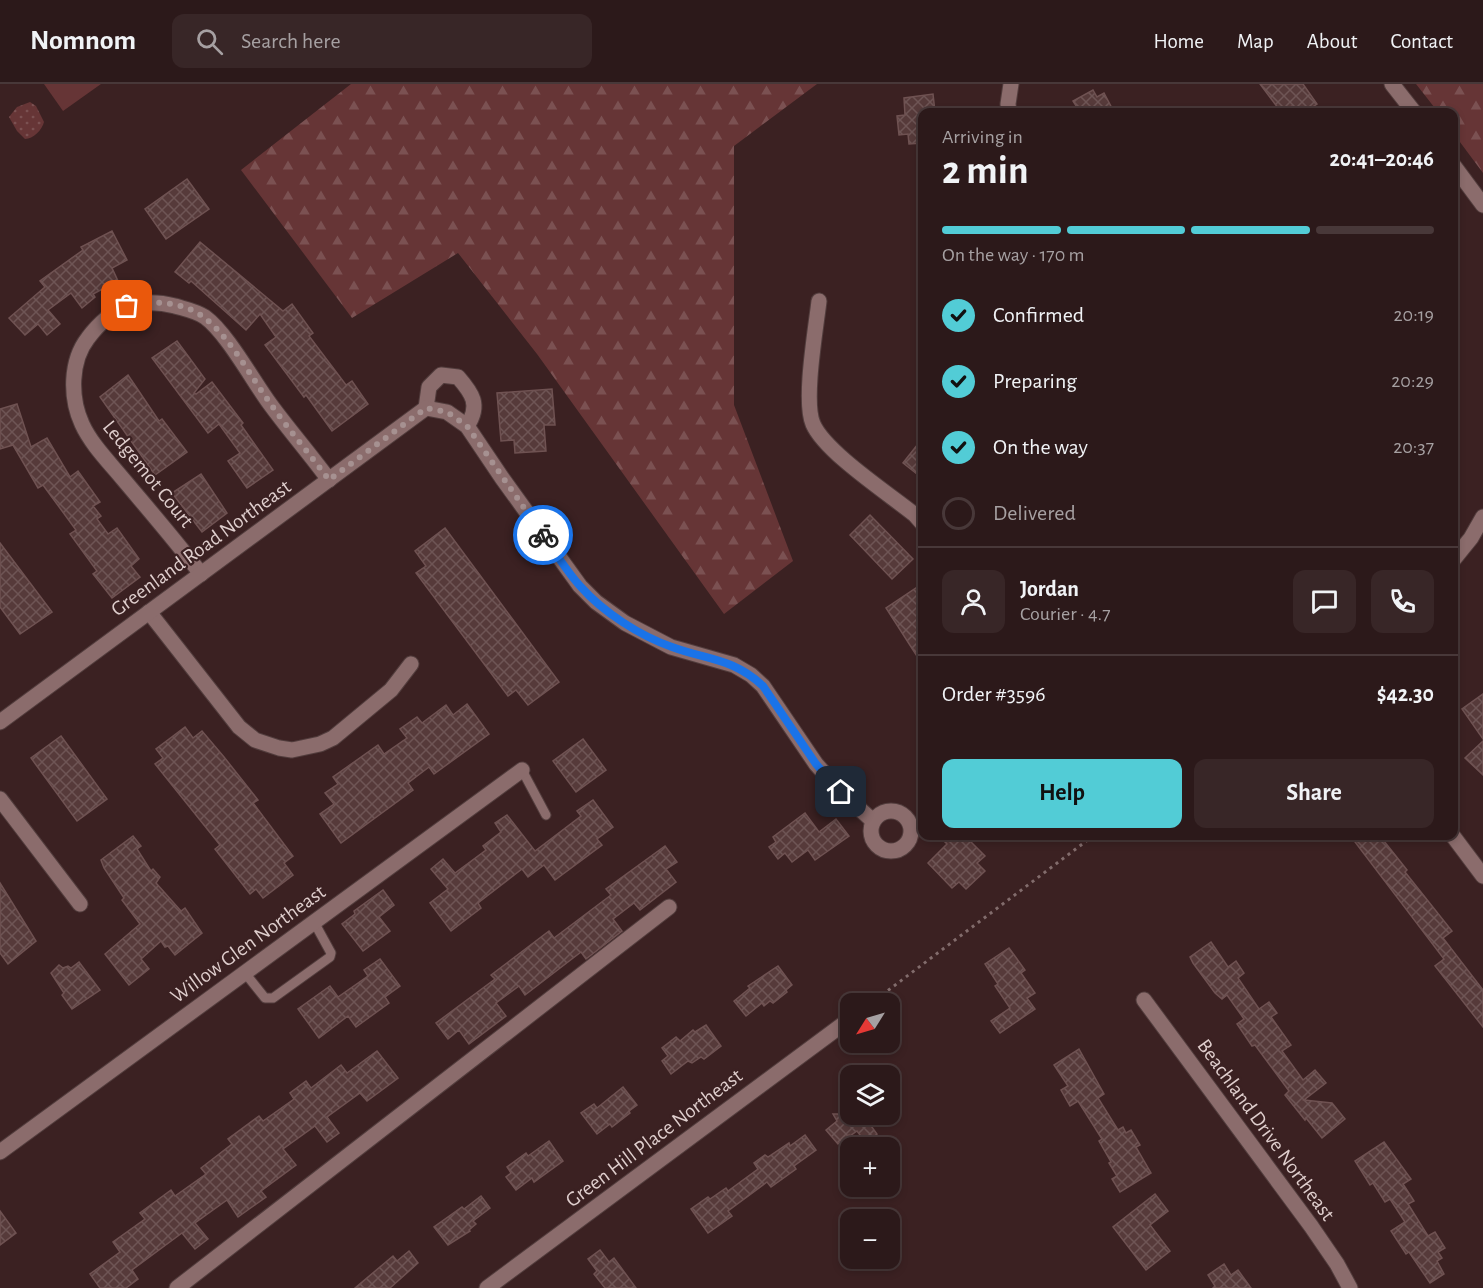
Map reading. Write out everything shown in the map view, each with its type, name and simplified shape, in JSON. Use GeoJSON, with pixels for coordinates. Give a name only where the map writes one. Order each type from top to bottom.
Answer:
{"type":"FeatureCollection","features":[{"type":"Feature","properties":{"kind":"street"},"geometry":{"type":"LineString","coordinates":[[1009,108],[1011,84]]}},
{"type":"Feature","properties":{"kind":"street"},"geometry":{"type":"LineString","coordinates":[[1392,84],[1411,108]]}},
{"type":"Feature","properties":{"kind":"street"},"geometry":{"type":"LineString","coordinates":[[1458,171],[1483,205]]}},
{"type":"Feature","properties":{"kind":"street"},"geometry":{"type":"LineString","coordinates":[[819,301],[809,407],[814,426],[831,448],[918,520]]}},
{"type":"Feature","properties":{"kind":"street","name":"Ledgemot Court"},"geometry":{"type":"LineString","coordinates":[[201,574],[106,459],[80,419],[74,393],[77,356],[95,328],[111,315],[127,306],[146,302],[192,310],[205,318],[222,335],[271,406],[329,480]]}},
{"type":"Feature","properties":{"kind":"street"},"geometry":{"type":"LineString","coordinates":[[467,426],[472,418],[475,405],[470,391],[458,377],[441,375],[429,387],[426,408],[447,412],[467,426],[580,586],[625,624],[671,647],[734,665],[751,675],[763,686],[816,764],[841,792],[873,821]]}},
{"type":"Feature","properties":{"kind":"street","name":"Greenland Road Northeast"},"geometry":{"type":"LineString","coordinates":[[0,722],[426,408]]}},
{"type":"Feature","properties":{"kind":"street"},"geometry":{"type":"LineString","coordinates":[[1458,554],[1483,517]]}},
{"type":"Feature","properties":{"kind":"street"},"geometry":{"type":"LineString","coordinates":[[149,612],[239,727],[255,740],[279,748],[306,748],[333,738],[391,690],[411,664]]}},
{"type":"Feature","properties":{"kind":"street","name":"Willow Glen Northeast"},"geometry":{"type":"LineString","coordinates":[[0,1152],[522,770]]}},
{"type":"Feature","properties":{"kind":"street"},"geometry":{"type":"LineString","coordinates":[[0,799],[80,904]]}},
{"type":"Feature","properties":{"kind":"street"},"geometry":{"type":"LineString","coordinates":[[884,812],[899,812],[916,819],[906,843],[894,851],[880,848],[874,843],[871,836],[873,821],[884,812]]}},
{"type":"Feature","properties":{"kind":"street"},"geometry":{"type":"LineString","coordinates":[[1456,840],[1483,876]]}},
{"type":"Feature","properties":{"kind":"street"},"geometry":{"type":"LineString","coordinates":[[177,1288],[669,907]]}},
{"type":"Feature","properties":{"kind":"street","name":"Beachland Drive Northeast"},"geometry":{"type":"LineString","coordinates":[[1144,1000],[1311,1226],[1350,1288]]}},
{"type":"Feature","properties":{"kind":"street","name":"Green Hill Place Northeast"},"geometry":{"type":"LineString","coordinates":[[487,1288],[504,1283],[840,1027]]}},
{"type":"Feature","properties":{"kind":"lane"},"geometry":{"type":"LineString","coordinates":[[522,770],[546,814]]}},
{"type":"Feature","properties":{"kind":"lane"},"geometry":{"type":"LineString","coordinates":[[245,973],[265,998],[273,998],[330,957],[331,953],[314,922]]}},
{"type":"Feature","properties":{"kind":"path"},"geometry":{"type":"LineString","coordinates":[[885,993],[1088,840]]}},
{"type":"Feature","properties":{"kind":"green space"},"geometry":{"type":"Polygon","coordinates":[[[44,84],[101,84],[63,111],[44,84]]]}},
{"type":"Feature","properties":{"kind":"green space"},"geometry":{"type":"Polygon","coordinates":[[[351,84],[817,84],[734,146],[734,405],[793,561],[724,614],[537,354],[458,253],[352,318],[241,170],[351,84]]]}},
{"type":"Feature","properties":{"kind":"green space"},"geometry":{"type":"Polygon","coordinates":[[[1416,84],[1483,84],[1483,173],[1458,139],[1458,108],[1435,108],[1416,84]]]}},
{"type":"Feature","properties":{"kind":"green space"},"geometry":{"type":"Polygon","coordinates":[[[30,102],[36,106],[44,122],[37,134],[25,139],[9,117],[17,107],[30,102]]]}},
{"type":"Feature","properties":{"kind":"building"},"geometry":{"type":"Polygon","coordinates":[[[1260,84],[1303,84],[1317,104],[1311,108],[1294,108],[1292,106],[1278,108],[1260,84]]]}},
{"type":"Feature","properties":{"kind":"building"},"geometry":{"type":"Polygon","coordinates":[[[1093,90],[1097,97],[1104,93],[1112,108],[1077,108],[1073,101],[1093,90]]]}},
{"type":"Feature","properties":{"kind":"building"},"geometry":{"type":"Polygon","coordinates":[[[933,94],[935,108],[918,108],[918,143],[909,144],[908,134],[899,135],[897,116],[905,115],[904,98],[933,94]]]}},
{"type":"Feature","properties":{"kind":"building"},"geometry":{"type":"Polygon","coordinates":[[[187,179],[209,209],[166,239],[145,209],[187,179]]]}},
{"type":"Feature","properties":{"kind":"building"},"geometry":{"type":"Polygon","coordinates":[[[112,231],[127,260],[112,268],[118,281],[93,294],[95,297],[82,308],[71,293],[48,310],[60,324],[47,335],[38,324],[25,335],[9,318],[45,287],[40,281],[83,250],[81,247],[112,231]]]}},
{"type":"Feature","properties":{"kind":"building"},"geometry":{"type":"Polygon","coordinates":[[[200,242],[283,311],[292,304],[313,333],[309,336],[346,385],[352,381],[368,404],[332,431],[265,345],[276,337],[260,314],[246,330],[191,281],[189,283],[175,272],[200,242]]]}},
{"type":"Feature","properties":{"kind":"building"},"geometry":{"type":"Polygon","coordinates":[[[177,341],[205,379],[194,393],[196,394],[212,382],[243,423],[241,425],[273,470],[247,488],[228,461],[240,453],[219,424],[208,433],[152,358],[177,341]]]}},
{"type":"Feature","properties":{"kind":"building"},"geometry":{"type":"Polygon","coordinates":[[[128,375],[159,421],[162,419],[187,452],[155,475],[100,397],[128,375]]]}},
{"type":"Feature","properties":{"kind":"building"},"geometry":{"type":"Polygon","coordinates":[[[552,389],[555,425],[544,425],[546,451],[515,453],[514,440],[501,441],[497,393],[552,389]]]}},
{"type":"Feature","properties":{"kind":"building"},"geometry":{"type":"Polygon","coordinates":[[[17,404],[31,447],[47,438],[70,477],[78,471],[100,502],[93,506],[101,516],[97,519],[108,534],[117,528],[139,559],[131,566],[140,577],[112,598],[93,574],[97,571],[70,534],[76,530],[43,485],[38,488],[13,445],[0,449],[0,409],[17,404]]]}},
{"type":"Feature","properties":{"kind":"building"},"geometry":{"type":"Polygon","coordinates":[[[918,444],[918,475],[903,463],[918,444]]]}},
{"type":"Feature","properties":{"kind":"building"},"geometry":{"type":"Polygon","coordinates":[[[201,474],[227,513],[202,532],[172,493],[201,474]]]}},
{"type":"Feature","properties":{"kind":"building"},"geometry":{"type":"Polygon","coordinates":[[[870,515],[913,559],[892,579],[850,535],[870,515]]]}},
{"type":"Feature","properties":{"kind":"building"},"geometry":{"type":"Polygon","coordinates":[[[445,528],[559,682],[528,705],[516,690],[508,696],[416,573],[426,566],[415,551],[445,528]]]}},
{"type":"Feature","properties":{"kind":"building"},"geometry":{"type":"Polygon","coordinates":[[[0,543],[52,612],[20,634],[0,607],[0,543]]]}},
{"type":"Feature","properties":{"kind":"building"},"geometry":{"type":"Polygon","coordinates":[[[918,587],[918,658],[886,608],[918,587]]]}},
{"type":"Feature","properties":{"kind":"building"},"geometry":{"type":"Polygon","coordinates":[[[1483,694],[1483,739],[1462,709],[1483,694]]]}},
{"type":"Feature","properties":{"kind":"building"},"geometry":{"type":"Polygon","coordinates":[[[467,704],[489,734],[434,774],[429,767],[408,783],[413,790],[341,843],[320,814],[334,804],[325,793],[338,784],[333,777],[378,745],[384,754],[407,738],[400,729],[417,717],[422,723],[446,705],[453,715],[467,704]]]}},
{"type":"Feature","properties":{"kind":"building"},"geometry":{"type":"Polygon","coordinates":[[[185,727],[193,738],[202,731],[224,757],[258,800],[253,803],[293,856],[284,863],[293,875],[263,898],[256,889],[250,894],[215,849],[220,845],[155,764],[163,758],[156,749],[185,727]]]}},
{"type":"Feature","properties":{"kind":"building"},"geometry":{"type":"Polygon","coordinates":[[[61,736],[107,799],[77,821],[31,758],[61,736]]]}},
{"type":"Feature","properties":{"kind":"building"},"geometry":{"type":"Polygon","coordinates":[[[583,739],[606,770],[576,792],[553,761],[583,739]]]}},
{"type":"Feature","properties":{"kind":"building"},"geometry":{"type":"Polygon","coordinates":[[[1483,741],[1483,775],[1465,758],[1483,741]]]}},
{"type":"Feature","properties":{"kind":"building"},"geometry":{"type":"Polygon","coordinates":[[[593,800],[613,827],[597,839],[602,845],[555,880],[544,865],[528,877],[522,869],[478,903],[481,908],[451,931],[430,903],[448,889],[431,869],[443,859],[455,873],[486,850],[483,846],[501,832],[495,823],[507,815],[535,851],[581,816],[577,811],[593,800]]]}},
{"type":"Feature","properties":{"kind":"building"},"geometry":{"type":"Polygon","coordinates":[[[805,813],[819,832],[836,819],[849,836],[815,860],[808,850],[792,862],[785,853],[778,859],[769,847],[776,842],[773,837],[805,813]]]}},
{"type":"Feature","properties":{"kind":"building"},"geometry":{"type":"Polygon","coordinates":[[[133,836],[141,846],[137,849],[151,871],[153,869],[160,877],[156,883],[181,911],[185,908],[202,933],[175,955],[161,941],[141,959],[149,969],[129,985],[105,954],[140,924],[122,900],[124,898],[101,860],[133,836]]]}},
{"type":"Feature","properties":{"kind":"building"},"geometry":{"type":"Polygon","coordinates":[[[943,840],[969,840],[985,856],[977,863],[985,871],[966,889],[959,882],[952,888],[928,863],[947,844],[943,840]]]}},
{"type":"Feature","properties":{"kind":"building"},"geometry":{"type":"Polygon","coordinates":[[[1383,840],[1407,870],[1405,872],[1452,931],[1443,938],[1483,990],[1483,1027],[1435,966],[1444,959],[1355,842],[1383,840]]]}},
{"type":"Feature","properties":{"kind":"building"},"geometry":{"type":"Polygon","coordinates":[[[665,846],[677,862],[666,869],[676,882],[640,910],[634,903],[613,919],[622,931],[586,959],[581,952],[525,995],[519,986],[496,1003],[506,1016],[469,1044],[459,1030],[448,1039],[436,1023],[495,979],[491,975],[549,931],[554,938],[611,895],[606,889],[665,846]]]}},
{"type":"Feature","properties":{"kind":"building"},"geometry":{"type":"Polygon","coordinates":[[[0,883],[36,941],[8,964],[0,953],[0,883]]]}},
{"type":"Feature","properties":{"kind":"building"},"geometry":{"type":"Polygon","coordinates":[[[383,890],[394,905],[379,917],[390,931],[363,951],[342,924],[355,914],[354,911],[383,890]]]}},
{"type":"Feature","properties":{"kind":"building"},"geometry":{"type":"Polygon","coordinates":[[[1211,942],[1228,967],[1236,961],[1244,973],[1238,978],[1259,1009],[1269,1002],[1277,1013],[1271,1017],[1291,1045],[1282,1051],[1303,1080],[1315,1070],[1326,1083],[1304,1100],[1332,1103],[1345,1119],[1322,1138],[1285,1095],[1289,1091],[1237,1024],[1244,1019],[1227,995],[1222,999],[1215,993],[1193,963],[1190,957],[1211,942]]]}},
{"type":"Feature","properties":{"kind":"building"},"geometry":{"type":"Polygon","coordinates":[[[1009,948],[1025,970],[1021,973],[1035,993],[1027,998],[1035,1009],[1000,1033],[991,1021],[1010,1008],[995,986],[998,984],[985,964],[1009,948]]]}},
{"type":"Feature","properties":{"kind":"building"},"geometry":{"type":"Polygon","coordinates":[[[380,959],[400,986],[385,997],[389,1003],[356,1027],[348,1016],[319,1038],[298,1009],[330,986],[338,997],[368,976],[364,970],[380,959]]]}},
{"type":"Feature","properties":{"kind":"building"},"geometry":{"type":"Polygon","coordinates":[[[79,962],[100,990],[72,1009],[51,973],[59,965],[63,968],[68,966],[71,968],[79,962]]]}},
{"type":"Feature","properties":{"kind":"building"},"geometry":{"type":"Polygon","coordinates":[[[778,966],[792,985],[773,1003],[770,1001],[764,1006],[762,1003],[746,1016],[734,1001],[750,988],[748,986],[778,966]]]}},
{"type":"Feature","properties":{"kind":"building"},"geometry":{"type":"Polygon","coordinates":[[[706,1025],[721,1046],[704,1059],[701,1057],[692,1063],[688,1061],[671,1074],[662,1061],[668,1056],[662,1048],[676,1037],[680,1041],[693,1030],[695,1032],[706,1025]]]}},
{"type":"Feature","properties":{"kind":"building"},"geometry":{"type":"Polygon","coordinates":[[[1079,1049],[1104,1094],[1098,1098],[1118,1130],[1123,1127],[1126,1133],[1131,1130],[1140,1145],[1136,1147],[1151,1173],[1120,1192],[1112,1179],[1117,1176],[1099,1141],[1102,1139],[1078,1101],[1070,1106],[1061,1090],[1068,1086],[1054,1065],[1079,1049]]]}},
{"type":"Feature","properties":{"kind":"building"},"geometry":{"type":"Polygon","coordinates":[[[377,1051],[398,1078],[367,1101],[360,1093],[327,1117],[339,1133],[327,1142],[315,1126],[283,1149],[296,1165],[261,1191],[266,1197],[238,1217],[227,1200],[195,1223],[208,1239],[195,1249],[182,1233],[132,1270],[138,1279],[126,1288],[100,1288],[90,1274],[120,1252],[113,1242],[145,1219],[140,1213],[171,1190],[175,1196],[206,1174],[201,1168],[232,1144],[228,1139],[259,1116],[263,1121],[294,1099],[290,1093],[306,1081],[311,1088],[341,1065],[347,1073],[377,1051]]]}},
{"type":"Feature","properties":{"kind":"building"},"geometry":{"type":"Polygon","coordinates":[[[623,1087],[637,1105],[612,1127],[610,1124],[597,1134],[581,1113],[594,1104],[597,1108],[623,1087]]]}},
{"type":"Feature","properties":{"kind":"building"},"geometry":{"type":"Polygon","coordinates":[[[833,1114],[839,1114],[840,1125],[870,1125],[877,1134],[873,1137],[862,1137],[857,1131],[850,1137],[849,1135],[840,1137],[838,1144],[826,1130],[837,1121],[833,1114]]]}},
{"type":"Feature","properties":{"kind":"building"},"geometry":{"type":"Polygon","coordinates":[[[805,1135],[816,1150],[794,1166],[796,1169],[771,1187],[767,1182],[728,1211],[732,1216],[708,1233],[691,1209],[726,1188],[728,1191],[758,1169],[754,1163],[765,1155],[768,1157],[789,1143],[790,1146],[805,1135]]]}},
{"type":"Feature","properties":{"kind":"building"},"geometry":{"type":"Polygon","coordinates":[[[549,1141],[563,1161],[534,1182],[532,1178],[516,1190],[506,1177],[511,1173],[507,1167],[526,1153],[528,1156],[549,1141]]]}},
{"type":"Feature","properties":{"kind":"building"},"geometry":{"type":"Polygon","coordinates":[[[1384,1142],[1411,1179],[1403,1184],[1414,1201],[1408,1204],[1428,1236],[1435,1232],[1445,1248],[1438,1252],[1442,1258],[1437,1261],[1444,1274],[1430,1283],[1409,1252],[1406,1254],[1391,1231],[1405,1222],[1390,1199],[1385,1202],[1373,1183],[1370,1185],[1355,1161],[1384,1142]]]}},
{"type":"Feature","properties":{"kind":"building"},"geometry":{"type":"Polygon","coordinates":[[[1155,1194],[1168,1211],[1150,1225],[1170,1251],[1146,1270],[1113,1227],[1155,1194]]]}},
{"type":"Feature","properties":{"kind":"building"},"geometry":{"type":"Polygon","coordinates":[[[481,1196],[490,1208],[473,1221],[476,1224],[470,1231],[448,1245],[434,1227],[481,1196]]]}},
{"type":"Feature","properties":{"kind":"building"},"geometry":{"type":"Polygon","coordinates":[[[0,1211],[16,1233],[0,1245],[0,1211]]]}},
{"type":"Feature","properties":{"kind":"building"},"geometry":{"type":"Polygon","coordinates":[[[600,1250],[609,1262],[614,1258],[636,1288],[605,1288],[594,1274],[597,1271],[588,1259],[600,1250]]]}},
{"type":"Feature","properties":{"kind":"building"},"geometry":{"type":"Polygon","coordinates":[[[409,1251],[418,1263],[390,1288],[355,1288],[393,1256],[397,1261],[409,1251]]]}},
{"type":"Feature","properties":{"kind":"building"},"geometry":{"type":"Polygon","coordinates":[[[1224,1264],[1231,1275],[1238,1270],[1251,1288],[1213,1288],[1215,1286],[1208,1275],[1224,1264]]]}},
{"type":"Feature","properties":{"kind":"way so far"},"geometry":{"type":"LineString","coordinates":[[127,306],[146,302],[165,304],[192,310],[205,318],[222,335],[271,406],[329,480],[426,408],[447,412],[467,426],[543,535]]}},
{"type":"Feature","properties":{"kind":"route"},"geometry":{"type":"LineString","coordinates":[[543,535],[580,586],[596,602],[625,624],[671,647],[734,665],[751,675],[763,686],[816,764],[841,792]]}}]}
